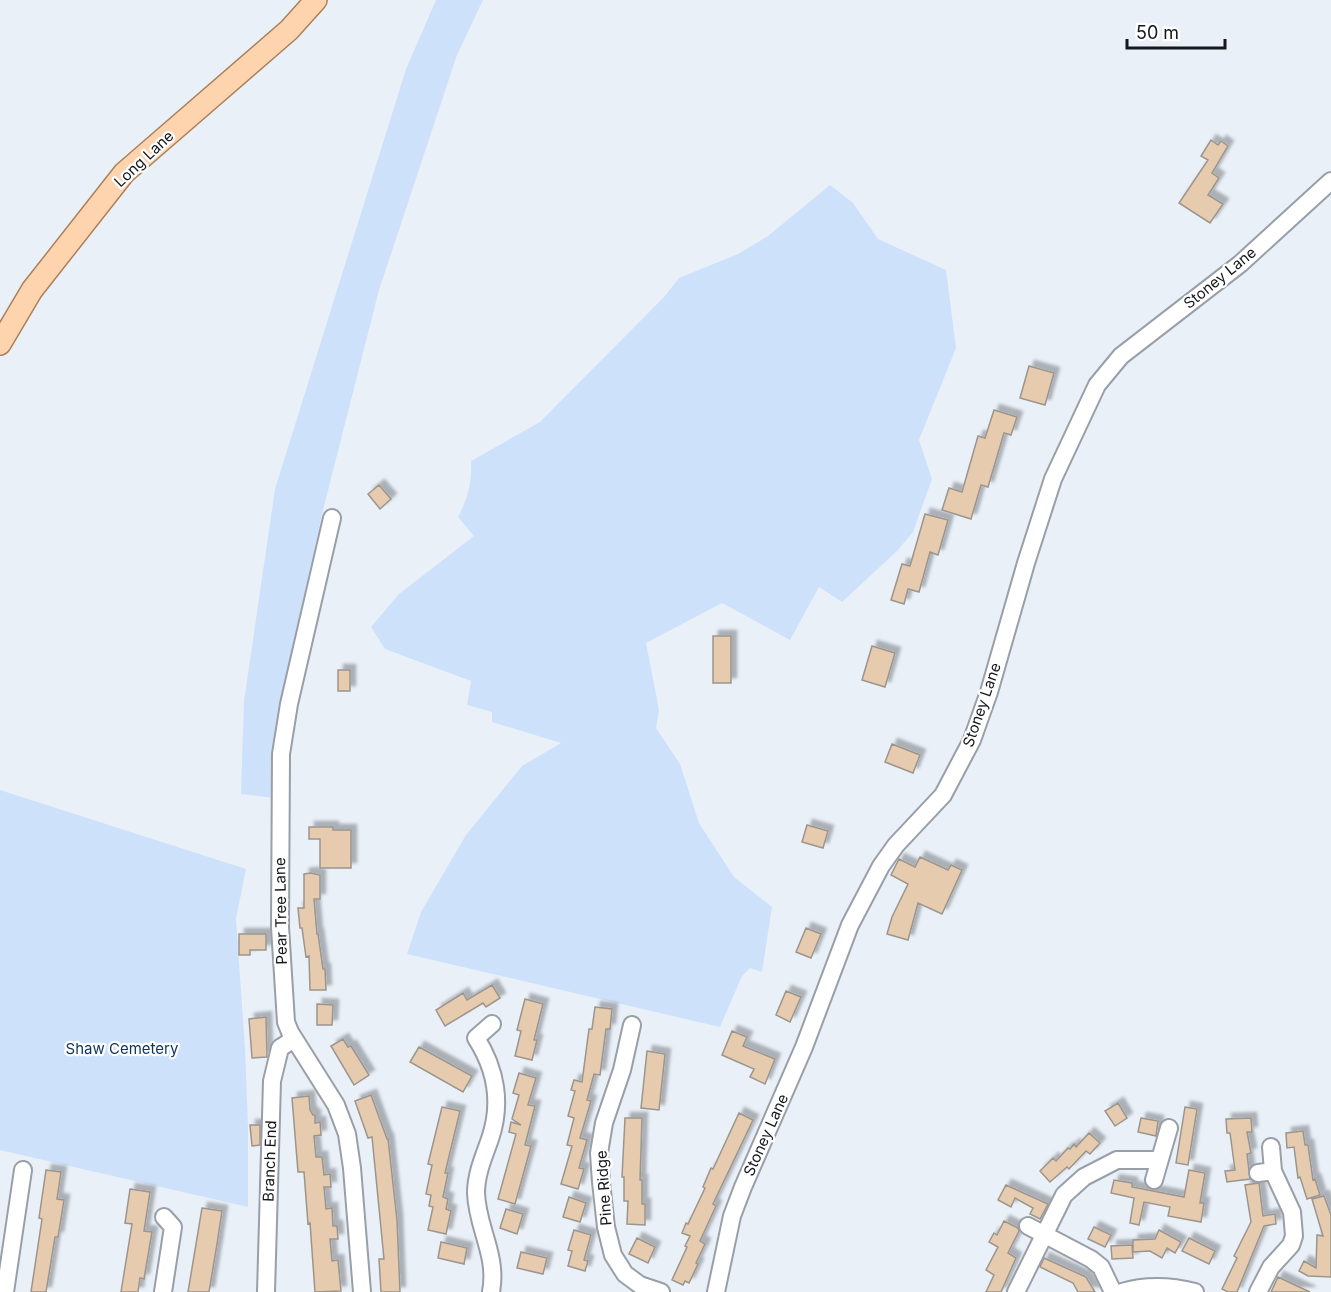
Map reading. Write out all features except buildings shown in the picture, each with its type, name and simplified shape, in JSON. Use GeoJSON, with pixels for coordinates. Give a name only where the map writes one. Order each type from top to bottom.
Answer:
{"type":"FeatureCollection","features":[{"type":"Feature","properties":{"kind":"main road","name":"Long Lane"},"geometry":{"type":"LineString","coordinates":[[0,344],[32,290],[124,173],[289,30],[316,0]]}},
{"type":"Feature","properties":{"kind":"street","name":"Stoney Lane"},"geometry":{"type":"LineString","coordinates":[[716,1292],[732,1216],[804,1047],[850,925],[881,866],[896,845],[943,795],[972,740],[989,692],[1053,478],[1097,385],[1121,356],[1240,264],[1331,181]]}},
{"type":"Feature","properties":{"kind":"street","name":"Pear Tree Lane"},"geometry":{"type":"LineString","coordinates":[[332,519],[288,704],[281,754],[280,927],[286,1022],[294,1039],[336,1105],[347,1134],[362,1292]]}},
{"type":"Feature","properties":{"kind":"street"},"geometry":{"type":"LineString","coordinates":[[491,1292],[493,1265],[478,1208],[476,1190],[482,1162],[496,1119],[496,1093],[487,1056],[476,1038],[492,1024]]}},
{"type":"Feature","properties":{"kind":"street","name":"Pine Ridge"},"geometry":{"type":"LineString","coordinates":[[632,1025],[622,1070],[604,1123],[599,1153],[601,1182],[606,1227],[613,1255],[626,1274],[640,1285],[661,1292]]}},
{"type":"Feature","properties":{"kind":"street","name":"Branch End"},"geometry":{"type":"LineString","coordinates":[[266,1292],[272,1081],[280,1048],[294,1039]]}},
{"type":"Feature","properties":{"kind":"street"},"geometry":{"type":"LineString","coordinates":[[1154,1180],[1169,1128]]}},
{"type":"Feature","properties":{"kind":"street"},"geometry":{"type":"LineString","coordinates":[[1261,1290],[1271,1267],[1291,1245],[1295,1226],[1292,1212],[1265,1172],[1271,1147]]}},
{"type":"Feature","properties":{"kind":"street"},"geometry":{"type":"LineString","coordinates":[[1016,1292],[1064,1195],[1084,1177],[1117,1160],[1159,1160]]}},
{"type":"Feature","properties":{"kind":"street"},"geometry":{"type":"LineString","coordinates":[[5,1292],[7,1226],[24,1170]]}},
{"type":"Feature","properties":{"kind":"street"},"geometry":{"type":"LineString","coordinates":[[163,1292],[174,1221]]}},
{"type":"Feature","properties":{"kind":"street"},"geometry":{"type":"LineString","coordinates":[[1028,1226],[1091,1259],[1101,1267],[1113,1292]]}},
{"type":"Feature","properties":{"kind":"street"},"geometry":{"type":"LineString","coordinates":[[1122,1292],[1149,1287],[1171,1287],[1195,1292]]}},
{"type":"Feature","properties":{"kind":"green space"},"geometry":{"type":"Polygon","coordinates":[[[436,0],[483,0],[457,55],[379,290],[322,514],[284,686],[274,798],[241,794],[244,701],[275,489],[406,69],[436,0]]]}},
{"type":"Feature","properties":{"kind":"green space"},"geometry":{"type":"Polygon","coordinates":[[[830,185],[853,203],[878,239],[946,270],[956,348],[919,440],[932,479],[913,532],[897,551],[842,602],[819,587],[790,640],[722,603],[646,643],[659,710],[656,728],[680,764],[699,823],[734,877],[772,907],[762,972],[750,968],[742,976],[720,1027],[407,954],[421,912],[466,835],[522,766],[561,743],[492,722],[492,712],[467,705],[471,681],[385,649],[371,627],[399,594],[474,536],[458,517],[469,490],[471,461],[540,422],[664,297],[679,278],[738,254],[768,236],[830,185]]]}},
{"type":"Feature","properties":{"kind":"green space","name":"Shaw Cemetery"},"geometry":{"type":"Polygon","coordinates":[[[0,790],[246,869],[236,919],[245,1048],[248,1207],[0,1150],[0,790]]]}}]}
